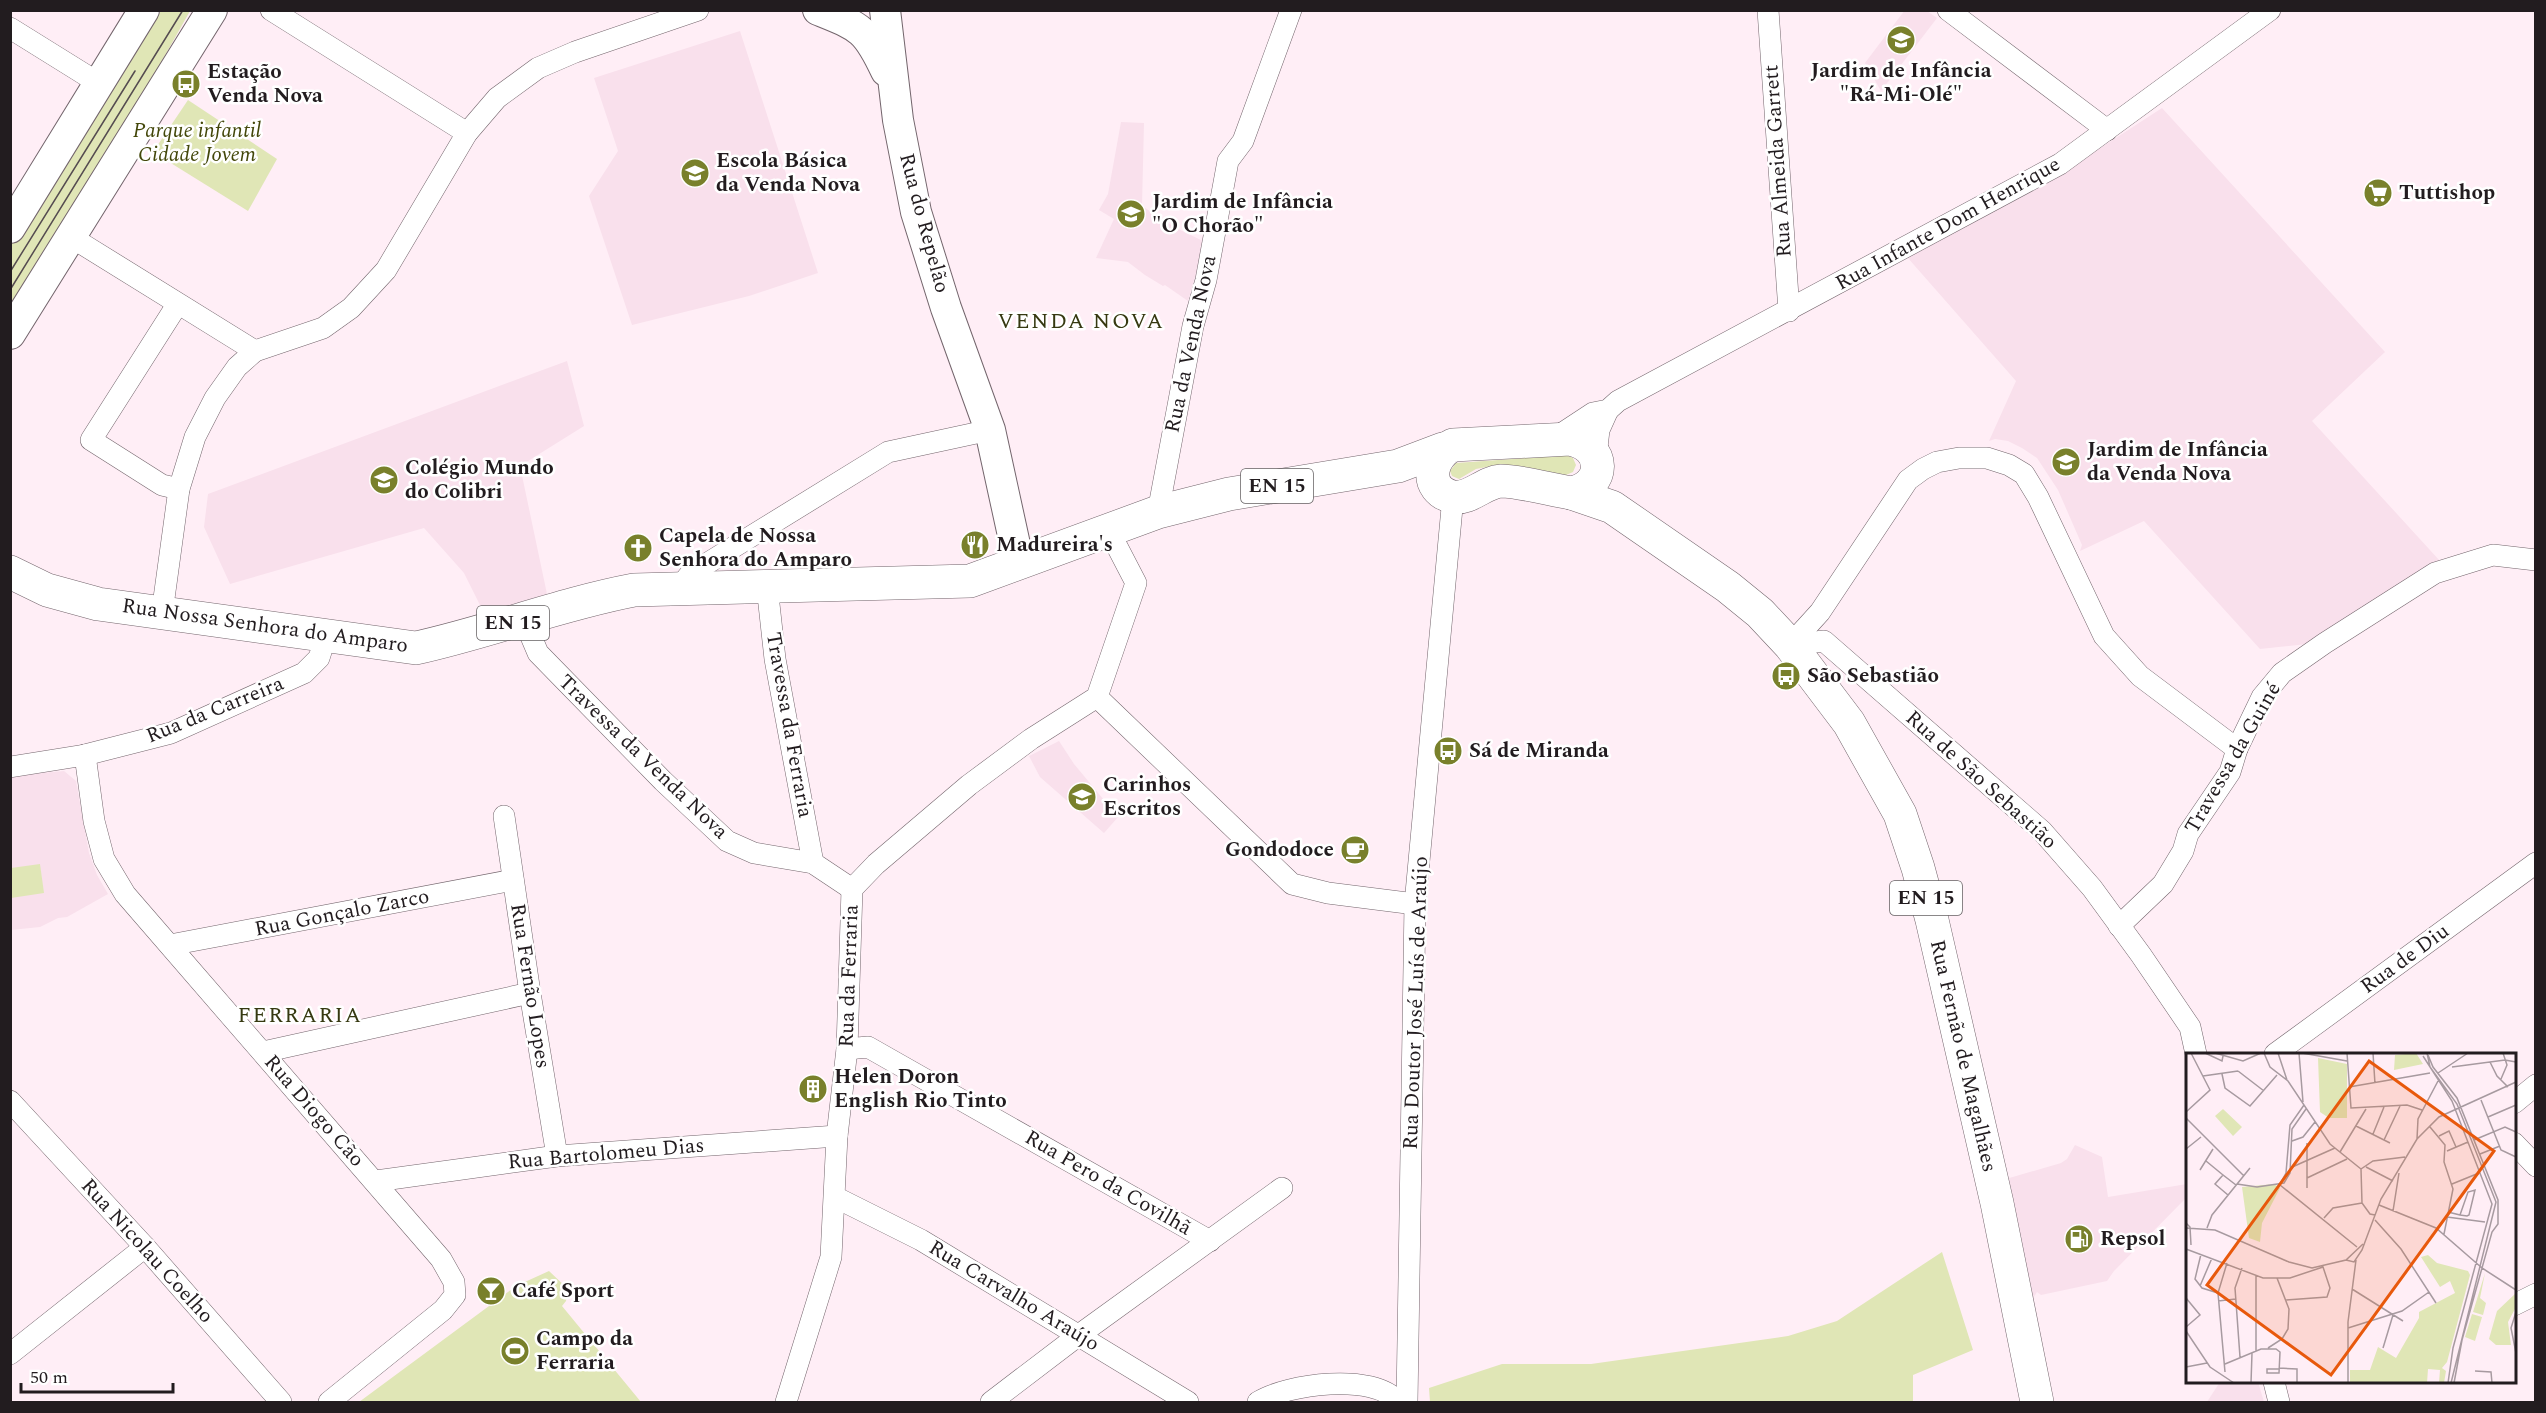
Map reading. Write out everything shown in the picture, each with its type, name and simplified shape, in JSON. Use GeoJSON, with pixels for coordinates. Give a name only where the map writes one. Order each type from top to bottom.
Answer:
{"type":"FeatureCollection","features":[{"type":"Feature","properties":{"kind":"main road"},"geometry":{"type":"LineString","coordinates":[[1552,440],[1581,441],[1590,447],[1587,475],[1502,481],[1488,484],[1464,497],[1445,491],[1398,466],[1453,445],[1552,440]]}},
{"type":"Feature","properties":{"kind":"main road"},"geometry":{"type":"LineString","coordinates":[[1443,449],[1432,466],[1432,477],[1445,491]]}},
{"type":"Feature","properties":{"kind":"main road","name":"EN 15"},"geometry":{"type":"LineString","coordinates":[[1019,563],[1158,512],[1230,494],[1398,466]]}},
{"type":"Feature","properties":{"kind":"main road","name":"Rua Fernão de Magalhães"},"geometry":{"type":"LineString","coordinates":[[1587,475],[1612,507],[1728,587],[1760,613],[1790,645],[1849,723],[1900,814],[1932,920],[1997,1203],[2037,1402]]}},
{"type":"Feature","properties":{"kind":"main road","name":"Rua Nossa Senhora do Amparo"},"geometry":{"type":"LineString","coordinates":[[10,572],[47,590],[71,597],[162,613],[416,648],[459,639],[591,598],[634,590],[970,581],[1019,563]]}},
{"type":"Feature","properties":{"kind":"street"},"geometry":{"type":"LineString","coordinates":[[15,211],[100,84],[144,10]]}},
{"type":"Feature","properties":{"kind":"street"},"geometry":{"type":"LineString","coordinates":[[10,334],[212,10]]}},
{"type":"Feature","properties":{"kind":"street"},"geometry":{"type":"LineString","coordinates":[[271,10],[467,133]]}},
{"type":"Feature","properties":{"kind":"street"},"geometry":{"type":"LineString","coordinates":[[162,613],[179,489],[195,438],[215,398],[237,367],[255,351],[323,328],[351,308],[386,270],[467,133],[497,98],[538,68],[575,52],[698,10]]}},
{"type":"Feature","properties":{"kind":"street"},"geometry":{"type":"LineString","coordinates":[[818,10],[856,25],[870,40],[878,53],[895,99]]}},
{"type":"Feature","properties":{"kind":"street"},"geometry":{"type":"LineString","coordinates":[[856,25],[867,24],[884,10]]}},
{"type":"Feature","properties":{"kind":"street","name":"Rua do Repelão"},"geometry":{"type":"LineString","coordinates":[[884,10],[895,99],[916,212],[946,308],[990,430],[1019,563]]}},
{"type":"Feature","properties":{"kind":"street","name":"Rua da Venda Nova"},"geometry":{"type":"LineString","coordinates":[[1158,512],[1193,326],[1206,280],[1228,161],[1243,141],[1291,10]]}},
{"type":"Feature","properties":{"kind":"street","name":"Rua Almeida Garrett"},"geometry":{"type":"LineString","coordinates":[[1768,10],[1789,311]]}},
{"type":"Feature","properties":{"kind":"street"},"geometry":{"type":"LineString","coordinates":[[1948,10],[2107,130]]}},
{"type":"Feature","properties":{"kind":"street","name":"Rua Infante Dom Henrique"},"geometry":{"type":"LineString","coordinates":[[1552,440],[1593,414],[1608,410],[1618,401],[2060,164],[2270,10]]}},
{"type":"Feature","properties":{"kind":"street"},"geometry":{"type":"LineString","coordinates":[[10,28],[100,84]]}},
{"type":"Feature","properties":{"kind":"street"},"geometry":{"type":"LineString","coordinates":[[71,237],[177,305],[255,351]]}},
{"type":"Feature","properties":{"kind":"street"},"geometry":{"type":"LineString","coordinates":[[177,305],[91,440],[162,485],[179,489]]}},
{"type":"Feature","properties":{"kind":"street"},"geometry":{"type":"LineString","coordinates":[[1587,475],[1599,430],[1608,410]]}},
{"type":"Feature","properties":{"kind":"street"},"geometry":{"type":"LineString","coordinates":[[679,588],[690,574],[888,452],[990,430]]}},
{"type":"Feature","properties":{"kind":"street"},"geometry":{"type":"LineString","coordinates":[[1790,645],[1820,612],[1908,480],[1937,462],[1959,458],[1987,458],[2009,465],[2024,474],[2038,497],[2104,636],[2140,676],[2237,749]]}},
{"type":"Feature","properties":{"kind":"street","name":"Rua Doutor José Luís de Araújo"},"geometry":{"type":"LineString","coordinates":[[1407,1402],[1415,904],[1445,491]]}},
{"type":"Feature","properties":{"kind":"street"},"geometry":{"type":"LineString","coordinates":[[1109,531],[1136,583],[1097,697],[1292,884],[1328,893],[1415,904]]}},
{"type":"Feature","properties":{"kind":"street","name":"Travessa da Guiné"},"geometry":{"type":"LineString","coordinates":[[2119,926],[2163,884],[2183,850],[2188,834],[2230,772],[2237,749],[2262,697],[2282,673],[2435,573],[2493,555],[2535,560]]}},
{"type":"Feature","properties":{"kind":"street","name":"Travessa da Ferraria"},"geometry":{"type":"LineString","coordinates":[[767,586],[775,659],[813,863]]}},
{"type":"Feature","properties":{"kind":"street","name":"Travessa da Venda Nova"},"geometry":{"type":"LineString","coordinates":[[524,620],[538,653],[663,781],[727,841],[754,853],[813,863],[852,889]]}},
{"type":"Feature","properties":{"kind":"street","name":"Rua da Carreira"},"geometry":{"type":"LineString","coordinates":[[10,767],[85,755],[171,733],[304,673],[319,658],[326,636]]}},
{"type":"Feature","properties":{"kind":"street","name":"Rua de São Sebastião"},"geometry":{"type":"LineString","coordinates":[[1790,645],[1824,641],[2042,831],[2092,888],[2190,1027],[2196,1053]]}},
{"type":"Feature","properties":{"kind":"street","name":"Rua da Ferraria"},"geometry":{"type":"LineString","coordinates":[[786,1402],[831,1257],[837,1136],[847,1049],[852,889],[876,864],[969,785],[1031,739],[1097,697]]}},
{"type":"Feature","properties":{"kind":"street","name":"Rua Diogo Cão"},"geometry":{"type":"LineString","coordinates":[[85,755],[94,821],[104,859],[125,894],[376,1181],[441,1259],[454,1282],[454,1295],[443,1310],[329,1402]]}},
{"type":"Feature","properties":{"kind":"street","name":"Rua Fernão Lopes"},"geometry":{"type":"LineString","coordinates":[[504,816],[557,1156]]}},
{"type":"Feature","properties":{"kind":"street","name":"Rua de Diu"},"geometry":{"type":"LineString","coordinates":[[2276,1053],[2535,863]]}},
{"type":"Feature","properties":{"kind":"street","name":"Rua Gonçalo Zarco"},"geometry":{"type":"LineString","coordinates":[[170,945],[513,880]]}},
{"type":"Feature","properties":{"kind":"street"},"geometry":{"type":"LineString","coordinates":[[263,1052],[530,993]]}},
{"type":"Feature","properties":{"kind":"street","name":"Rua Pero da Covilhã"},"geometry":{"type":"LineString","coordinates":[[847,1049],[868,1047],[1210,1241]]}},
{"type":"Feature","properties":{"kind":"street"},"geometry":{"type":"LineString","coordinates":[[2516,1101],[2535,1085]]}},
{"type":"Feature","properties":{"kind":"street","name":"Rua Nicolau Coelho"},"geometry":{"type":"LineString","coordinates":[[10,1101],[145,1247],[282,1402]]}},
{"type":"Feature","properties":{"kind":"street","name":"Rua Bartolomeu Dias"},"geometry":{"type":"LineString","coordinates":[[376,1181],[557,1156],[837,1136]]}},
{"type":"Feature","properties":{"kind":"street"},"geometry":{"type":"LineString","coordinates":[[2516,1145],[2535,1166]]}},
{"type":"Feature","properties":{"kind":"street"},"geometry":{"type":"LineString","coordinates":[[992,1402],[1079,1335],[1282,1188]]}},
{"type":"Feature","properties":{"kind":"street","name":"Rua Carvalho Araújo"},"geometry":{"type":"LineString","coordinates":[[835,1197],[921,1240],[1188,1402]]}},
{"type":"Feature","properties":{"kind":"street"},"geometry":{"type":"LineString","coordinates":[[10,1354],[145,1247]]}},
{"type":"Feature","properties":{"kind":"street"},"geometry":{"type":"LineString","coordinates":[[2516,1304],[2535,1294]]}},
{"type":"Feature","properties":{"kind":"street"},"geometry":{"type":"LineString","coordinates":[[2274,1383],[2279,1402]]}},
{"type":"Feature","properties":{"kind":"street"},"geometry":{"type":"LineString","coordinates":[[1258,1402],[1267,1396],[1304,1385],[1338,1384],[1376,1388],[1393,1396],[1398,1402]]}},
{"type":"Feature","properties":{"kind":"shaded area","name":"Jardim de Infância \"Rá-Mi-Olé\""},"geometry":{"type":"Polygon","coordinates":[[[1905,10],[1927,11],[1937,18],[1881,91],[1865,63],[1905,10]]]}},
{"type":"Feature","properties":{"kind":"shaded area","name":"Escola Básica da Venda Nova"},"geometry":{"type":"Polygon","coordinates":[[[740,31],[818,273],[749,296],[632,325],[589,196],[618,151],[594,78],[740,31]]]}},
{"type":"Feature","properties":{"kind":"shaded area"},"geometry":{"type":"Polygon","coordinates":[[[2162,108],[2385,352],[2312,421],[2440,561],[2317,643],[2260,649],[2144,521],[2080,551],[2082,545],[2058,490],[2037,458],[2008,441],[1995,439],[1989,441],[2016,381],[1907,257],[2039,188],[2162,108]]]}},
{"type":"Feature","properties":{"kind":"shaded area","name":"Jardim de Infância \"O Chorão\""},"geometry":{"type":"Polygon","coordinates":[[[1121,122],[1144,123],[1142,206],[1174,227],[1205,242],[1188,301],[1128,262],[1096,258],[1114,219],[1099,210],[1108,194],[1121,122]]]}},
{"type":"Feature","properties":{"kind":"shaded area","name":"Colégio Mundo do Colibri"},"geometry":{"type":"Polygon","coordinates":[[[567,361],[584,426],[520,466],[547,594],[484,613],[464,573],[424,528],[230,584],[204,527],[208,494],[567,361]]]}},
{"type":"Feature","properties":{"kind":"shaded area","name":"Carinhos Escritos"},"geometry":{"type":"Polygon","coordinates":[[[1059,741],[1074,764],[1118,817],[1104,833],[1040,777],[1029,756],[1059,741]]]}},
{"type":"Feature","properties":{"kind":"shaded area"},"geometry":{"type":"Polygon","coordinates":[[[64,771],[76,781],[89,853],[97,875],[108,894],[67,917],[58,918],[40,927],[11,930],[10,776],[64,771]]]}},
{"type":"Feature","properties":{"kind":"shaded area","name":"Repsol"},"geometry":{"type":"Polygon","coordinates":[[[2075,1145],[2102,1157],[2108,1197],[2186,1184],[2186,1198],[2114,1271],[2107,1281],[2041,1295],[2037,1292],[2027,1308],[1999,1181],[2061,1163],[2067,1159],[2075,1145]]]}},
{"type":"Feature","properties":{"kind":"shaded area"},"geometry":{"type":"Polygon","coordinates":[[[2219,1383],[2258,1383],[2264,1402],[2207,1402],[2219,1383]]]}},
{"type":"Feature","properties":{"kind":"green space"},"geometry":{"type":"Polygon","coordinates":[[[161,11],[190,11],[118,139],[11,312],[10,246],[135,47],[161,11]]]}},
{"type":"Feature","properties":{"kind":"green space","name":"Parque infantil Cidade Jovem"},"geometry":{"type":"Polygon","coordinates":[[[188,100],[277,159],[248,211],[153,152],[188,100]]]}},
{"type":"Feature","properties":{"kind":"green space"},"geometry":{"type":"Polygon","coordinates":[[[1566,455],[1573,458],[1576,465],[1573,472],[1566,475],[1497,465],[1476,469],[1459,479],[1452,476],[1450,471],[1456,463],[1566,455]]]}},
{"type":"Feature","properties":{"kind":"green space"},"geometry":{"type":"Polygon","coordinates":[[[40,864],[44,893],[11,898],[11,868],[40,864]]]}},
{"type":"Feature","properties":{"kind":"green space"},"geometry":{"type":"Polygon","coordinates":[[[1942,1252],[1973,1350],[1913,1375],[1913,1402],[1430,1402],[1429,1388],[1502,1364],[1591,1364],[1788,1336],[1837,1321],[1942,1252]]]}},
{"type":"Feature","properties":{"kind":"green space","name":"Campo da Ferraria"},"geometry":{"type":"Polygon","coordinates":[[[549,1271],[568,1289],[566,1301],[562,1306],[641,1402],[359,1402],[516,1286],[549,1271]]]}},
{"type":"Feature","properties":{"kind":"tram line"},"geometry":{"type":"LineString","coordinates":[[10,290],[183,10]]}},
{"type":"Feature","properties":{"kind":"tram line"},"geometry":{"type":"LineString","coordinates":[[10,272],[135,71]]}},
{"type":"Feature","properties":{"kind":"place","name":"Jardim de Infância \"Rá-Mi-Olé\""},"geometry":{"type":"Point","coordinates":[1901,40]}},
{"type":"Feature","properties":{"kind":"place","name":"Estação Venda Nova"},"geometry":{"type":"Point","coordinates":[186,84]}},
{"type":"Feature","properties":{"kind":"place","name":"Escola Básica da Venda Nova"},"geometry":{"type":"Point","coordinates":[695,173]}},
{"type":"Feature","properties":{"kind":"place","name":"Tuttishop"},"geometry":{"type":"Point","coordinates":[2378,193]}},
{"type":"Feature","properties":{"kind":"place","name":"Jardim de Infância \"O Chorão\""},"geometry":{"type":"Point","coordinates":[1131,214]}},
{"type":"Feature","properties":{"kind":"place","name":"Jardim de Infância da Venda Nova"},"geometry":{"type":"Point","coordinates":[2066,462]}},
{"type":"Feature","properties":{"kind":"place","name":"Colégio Mundo do Colibri"},"geometry":{"type":"Point","coordinates":[384,480]}},
{"type":"Feature","properties":{"kind":"place","name":"Madureira's"},"geometry":{"type":"Point","coordinates":[975,545]}},
{"type":"Feature","properties":{"kind":"place","name":"Capela de Nossa Senhora do Amparo"},"geometry":{"type":"Point","coordinates":[638,548]}},
{"type":"Feature","properties":{"kind":"place","name":"São Sebastião"},"geometry":{"type":"Point","coordinates":[1786,676]}},
{"type":"Feature","properties":{"kind":"place","name":"Sá de Miranda"},"geometry":{"type":"Point","coordinates":[1448,751]}},
{"type":"Feature","properties":{"kind":"place","name":"Carinhos Escritos"},"geometry":{"type":"Point","coordinates":[1082,797]}},
{"type":"Feature","properties":{"kind":"place","name":"Gondodoce"},"geometry":{"type":"Point","coordinates":[1355,850]}},
{"type":"Feature","properties":{"kind":"place","name":"Helen Doron English Rio Tinto"},"geometry":{"type":"Point","coordinates":[813,1089]}},
{"type":"Feature","properties":{"kind":"place","name":"Repsol"},"geometry":{"type":"Point","coordinates":[2079,1239]}},
{"type":"Feature","properties":{"kind":"place","name":"Café Sport"},"geometry":{"type":"Point","coordinates":[491,1291]}},
{"type":"Feature","properties":{"kind":"place","name":"Campo da Ferraria"},"geometry":{"type":"Point","coordinates":[515,1351]}},
{"type":"Feature","properties":{"kind":"district","name":"VENDA NOVA"},"geometry":{"type":"Point","coordinates":[1081,321]}},
{"type":"Feature","properties":{"kind":"district","name":"FERRARIA"},"geometry":{"type":"Point","coordinates":[300,1015]}}]}
